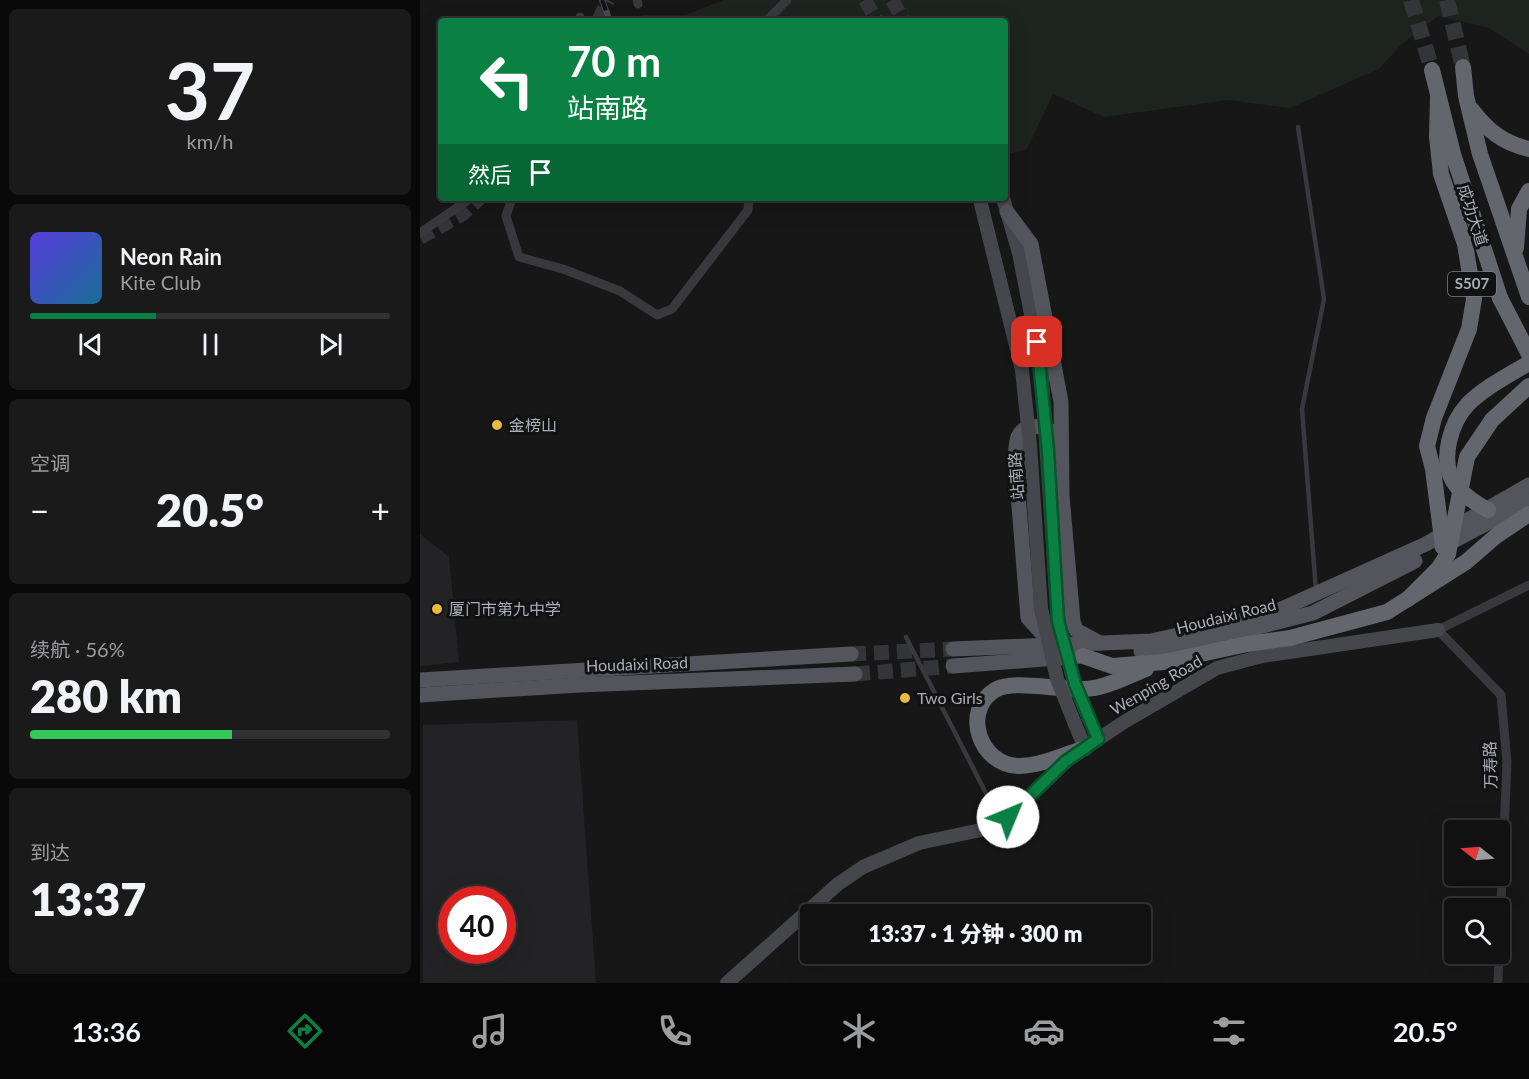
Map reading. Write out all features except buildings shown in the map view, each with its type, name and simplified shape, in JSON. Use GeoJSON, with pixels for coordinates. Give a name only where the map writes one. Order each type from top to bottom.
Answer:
{"type":"FeatureCollection","features":[{"type":"Feature","properties":{"kind":"highway","name":"成功大道"},"geometry":{"type":"LineString","coordinates":[[1463,67],[1468,104],[1480,153],[1524,285]]}},
{"type":"Feature","properties":{"kind":"highway","name":"成功大道"},"geometry":{"type":"LineString","coordinates":[[1432,70],[1453,154],[1500,298],[1529,354]]}},
{"type":"Feature","properties":{"kind":"highway","name":"S507"},"geometry":{"type":"LineString","coordinates":[[1433,469],[1427,446],[1434,418],[1469,329],[1474,299],[1465,244],[1441,174],[1437,137],[1438,96]]}},
{"type":"Feature","properties":{"kind":"highway"},"geometry":{"type":"LineString","coordinates":[[1468,104],[1485,128],[1504,140],[1529,148]]}},
{"type":"Feature","properties":{"kind":"highway"},"geometry":{"type":"LineString","coordinates":[[1524,285],[1515,243],[1516,223],[1519,209],[1529,190]]}},
{"type":"Feature","properties":{"kind":"highway"},"geometry":{"type":"LineString","coordinates":[[1442,542],[1433,469],[1445,432],[1461,402],[1501,370],[1529,354]]}},
{"type":"Feature","properties":{"kind":"highway"},"geometry":{"type":"LineString","coordinates":[[1487,518],[1452,480],[1447,454],[1453,425],[1468,405],[1529,363]]}},
{"type":"Feature","properties":{"kind":"highway"},"geometry":{"type":"LineString","coordinates":[[1408,599],[1438,569],[1448,554],[1467,457],[1492,420],[1529,386]]}},
{"type":"Feature","properties":{"kind":"highway"},"geometry":{"type":"LineString","coordinates":[[1083,656],[1112,666],[1169,661],[1320,632],[1387,612],[1466,562],[1496,536],[1529,514]]}},
{"type":"Feature","properties":{"kind":"highway"},"geometry":{"type":"LineString","coordinates":[[1091,744],[1017,766],[1001,761],[988,752],[977,728],[981,704],[996,689],[1011,685],[1042,688],[1094,688],[1169,661]]}},
{"type":"Feature","properties":{"kind":"main road","name":"站南路"},"geometry":{"type":"LineString","coordinates":[[980,201],[1022,370],[1030,445],[1041,608],[1058,679],[1075,724],[1091,744]]}},
{"type":"Feature","properties":{"kind":"main road"},"geometry":{"type":"LineString","coordinates":[[1005,205],[1030,244],[1061,402],[1062,463],[1073,621],[1076,630],[1103,644]]}},
{"type":"Feature","properties":{"kind":"main road","name":"站南路"},"geometry":{"type":"LineString","coordinates":[[1005,205],[1019,253],[1041,365],[1058,621],[1075,684],[1089,719],[1091,744]]}},
{"type":"Feature","properties":{"kind":"main road"},"geometry":{"type":"LineString","coordinates":[[1048,640],[1028,618],[1015,457],[1017,438],[1031,427],[1041,427],[1055,435],[1062,463]]}},
{"type":"Feature","properties":{"kind":"main road"},"geometry":{"type":"LineString","coordinates":[[1487,518],[1529,485]]}},
{"type":"Feature","properties":{"kind":"main road"},"geometry":{"type":"LineString","coordinates":[[953,649],[1103,644],[1151,640],[1268,615],[1442,542],[1487,518],[1529,501]]}},
{"type":"Feature","properties":{"kind":"main road","name":"Houdaixi Road"},"geometry":{"type":"LineString","coordinates":[[953,666],[1181,647],[1313,612],[1442,542]]}},
{"type":"Feature","properties":{"kind":"main road","name":"Wenping Road"},"geometry":{"type":"LineString","coordinates":[[727,983],[838,884],[862,867],[919,843],[1000,826],[1066,761],[1217,668],[1262,656],[1438,630]]}},
{"type":"Feature","properties":{"kind":"main road","name":"Houdaixi Road"},"geometry":{"type":"LineString","coordinates":[[420,680],[850,654]]}},
{"type":"Feature","properties":{"kind":"main road","name":"Houdaixi Road"},"geometry":{"type":"LineString","coordinates":[[420,695],[579,685],[855,674]]}},
{"type":"Feature","properties":{"kind":"street"},"geometry":{"type":"LineString","coordinates":[[769,18],[788,0]]}},
{"type":"Feature","properties":{"kind":"street"},"geometry":{"type":"LineString","coordinates":[[420,233],[467,201]]}},
{"type":"Feature","properties":{"kind":"street"},"geometry":{"type":"LineString","coordinates":[[512,201],[506,216],[519,257],[563,269],[620,291],[657,315],[672,309],[748,210],[749,201]]}},
{"type":"Feature","properties":{"kind":"street","name":"Wenping Road"},"geometry":{"type":"LineString","coordinates":[[1438,630],[1529,585]]}},
{"type":"Feature","properties":{"kind":"street","name":"万寿路"},"geometry":{"type":"LineString","coordinates":[[1438,630],[1501,695],[1506,762],[1501,898]]}},
{"type":"Feature","properties":{"kind":"street"},"geometry":{"type":"LineString","coordinates":[[1498,983],[1499,964]]}},
{"type":"Feature","properties":{"kind":"lane"},"geometry":{"type":"LineString","coordinates":[[1298,128],[1324,299],[1302,409],[1317,594]]}},
{"type":"Feature","properties":{"kind":"lane"},"geometry":{"type":"LineString","coordinates":[[906,637],[993,807],[1008,817]]}},
{"type":"Feature","properties":{"kind":"shaded area"},"geometry":{"type":"Polygon","coordinates":[[[724,0],[1529,0],[1529,54],[1489,28],[1438,16],[1402,44],[1379,69],[1290,108],[1229,100],[1104,117],[1053,94],[1027,149],[1008,154],[1008,18],[643,18],[642,15],[685,15],[724,0]]]}},
{"type":"Feature","properties":{"kind":"shaded area","name":"厦门市第九中学"},"geometry":{"type":"Polygon","coordinates":[[[420,534],[449,557],[459,662],[420,666],[420,534]]]}},
{"type":"Feature","properties":{"kind":"shaded area"},"geometry":{"type":"Polygon","coordinates":[[[577,720],[596,983],[423,983],[423,725],[577,720]]]}},
{"type":"Feature","properties":{"kind":"tunnel"},"geometry":{"type":"LineString","coordinates":[[599,18],[608,0]]}},
{"type":"Feature","properties":{"kind":"tunnel"},"geometry":{"type":"LineString","coordinates":[[865,0],[875,18]]}},
{"type":"Feature","properties":{"kind":"tunnel"},"geometry":{"type":"LineString","coordinates":[[892,0],[902,18]]}},
{"type":"Feature","properties":{"kind":"tunnel"},"geometry":{"type":"LineString","coordinates":[[1411,0],[1432,70]]}},
{"type":"Feature","properties":{"kind":"tunnel"},"geometry":{"type":"LineString","coordinates":[[1447,0],[1463,67]]}},
{"type":"Feature","properties":{"kind":"tunnel"},"geometry":{"type":"LineString","coordinates":[[420,238],[463,214],[477,201]]}},
{"type":"Feature","properties":{"kind":"tunnel"},"geometry":{"type":"LineString","coordinates":[[851,654],[953,649]]}},
{"type":"Feature","properties":{"kind":"tunnel"},"geometry":{"type":"LineString","coordinates":[[855,674],[953,666]]}},
{"type":"Feature","properties":{"kind":"railway"},"geometry":{"type":"LineString","coordinates":[[602,0],[609,18]]}},
{"type":"Feature","properties":{"kind":"place","name":"金榜山"},"geometry":{"type":"Point","coordinates":[497,425]}},
{"type":"Feature","properties":{"kind":"place","name":"厦门市第九中学"},"geometry":{"type":"Point","coordinates":[437,609]}},
{"type":"Feature","properties":{"kind":"place","name":"Two Girls"},"geometry":{"type":"Point","coordinates":[905,698]}},
{"type":"Feature","properties":{"kind":"route"},"geometry":{"type":"LineString","coordinates":[[1008,817],[1066,761],[1098,739],[1075,684],[1058,621],[1048,451],[1037,342]]}}]}
